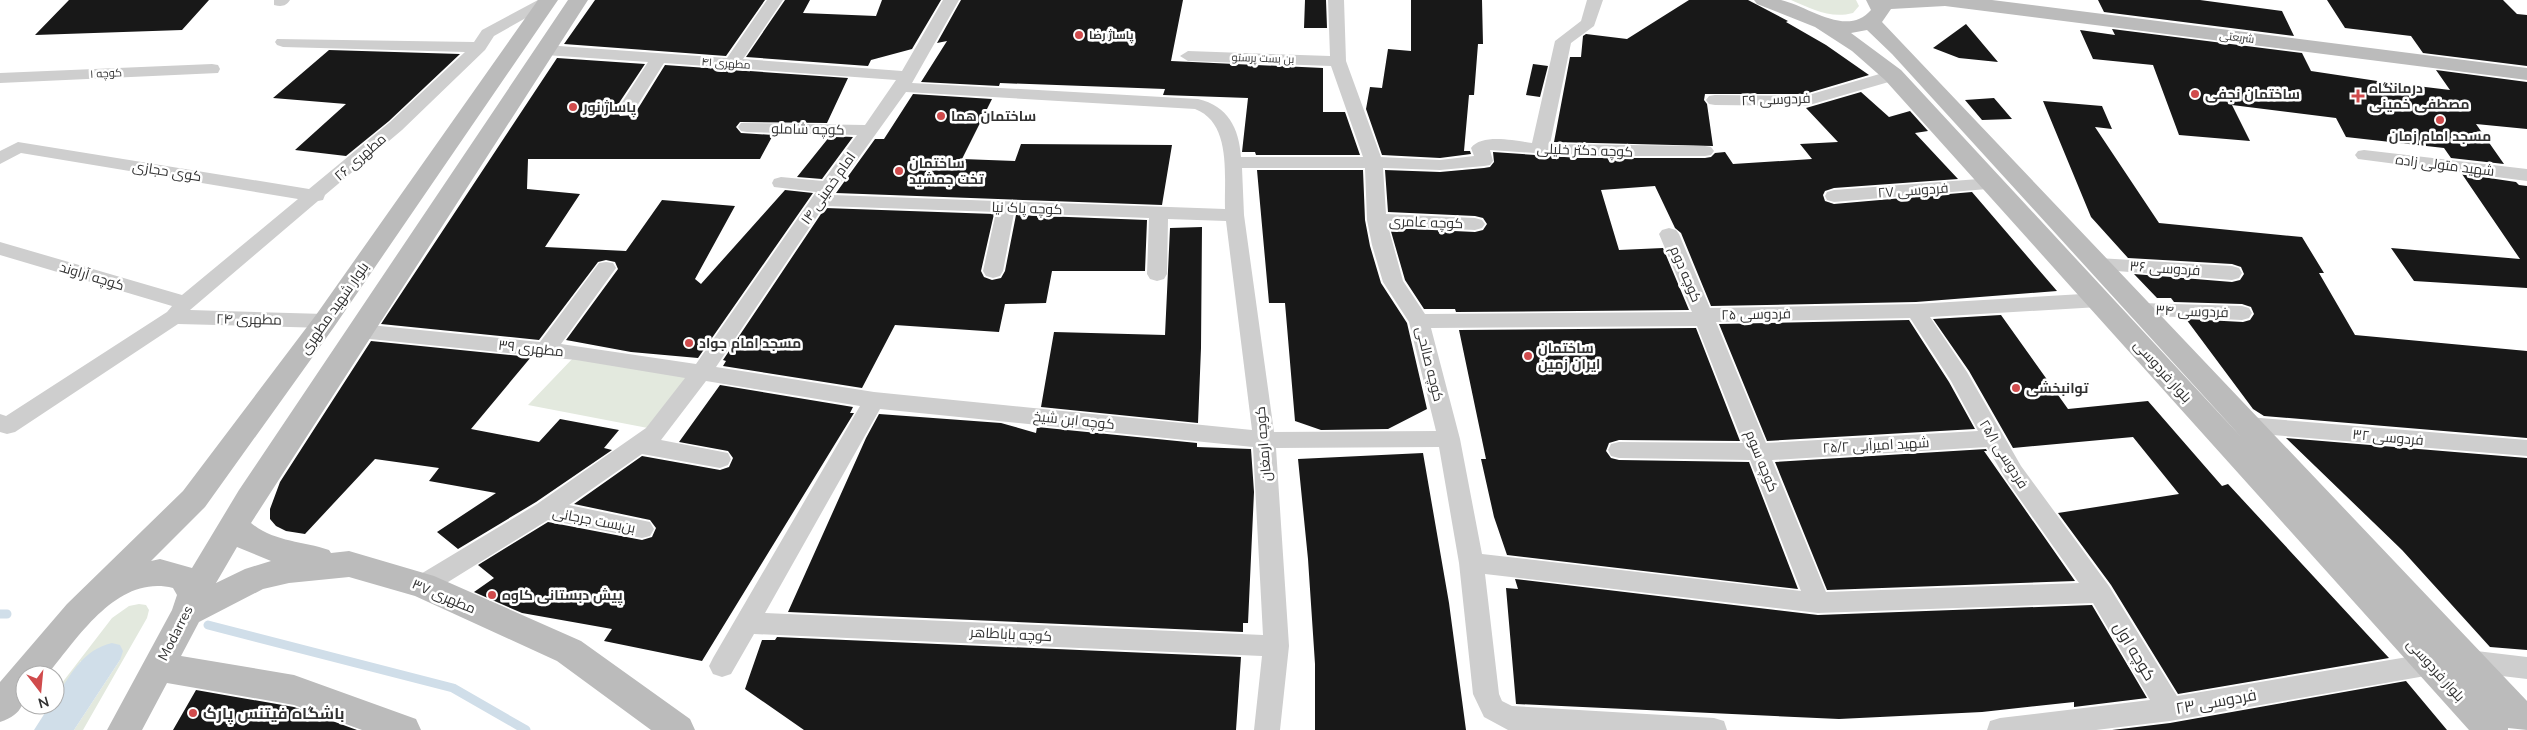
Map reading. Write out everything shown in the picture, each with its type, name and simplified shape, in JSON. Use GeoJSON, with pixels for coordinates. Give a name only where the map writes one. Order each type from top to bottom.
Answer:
{"type":"FeatureCollection","features":[{"type":"Feature","properties":{"kind":"main road","name":"بلوار شهید مطهری"},"geometry":{"type":"LineString","coordinates":[[96,596],[194,500],[325,321],[548,0]]}},
{"type":"Feature","properties":{"kind":"main road"},"geometry":{"type":"LineString","coordinates":[[1764,0],[1823,24]]}},
{"type":"Feature","properties":{"kind":"main road","name":"شریعتی"},"geometry":{"type":"LineString","coordinates":[[1823,24],[1848,26],[1875,9],[1945,0],[2527,74]]}},
{"type":"Feature","properties":{"kind":"main road"},"geometry":{"type":"LineString","coordinates":[[190,603],[250,498],[578,1]]}},
{"type":"Feature","properties":{"kind":"main road","name":"بلوار فردوسی"},"geometry":{"type":"LineString","coordinates":[[1875,9],[1899,50],[2527,725]]}},
{"type":"Feature","properties":{"kind":"main road","name":"بلوار فردوسی"},"geometry":{"type":"LineString","coordinates":[[1823,24],[1859,47],[1893,75],[2491,730]]}},
{"type":"Feature","properties":{"kind":"main road"},"geometry":{"type":"LineString","coordinates":[[233,526],[249,541],[271,550],[349,564]]}},
{"type":"Feature","properties":{"kind":"main road","name":"مطهری ۳۷"},"geometry":{"type":"LineString","coordinates":[[190,603],[256,578],[289,570],[349,564],[423,584],[569,651],[678,730]]}},
{"type":"Feature","properties":{"kind":"main road","name":"Modarres"},"geometry":{"type":"LineString","coordinates":[[35,665],[78,614],[96,596],[129,579],[160,572],[184,578],[190,603],[124,730]]}},
{"type":"Feature","properties":{"kind":"main road"},"geometry":{"type":"LineString","coordinates":[[158,667],[294,690],[404,730]]}},
{"type":"Feature","properties":{"kind":"main road","name":"Modarres"},"geometry":{"type":"LineString","coordinates":[[0,707],[15,689]]}},
{"type":"Feature","properties":{"kind":"street","name":"مطهری ۲۶"},"geometry":{"type":"LineString","coordinates":[[0,422],[7,426],[179,310],[316,196],[396,126],[479,47],[488,33],[548,0]]}},
{"type":"Feature","properties":{"kind":"street"},"geometry":{"type":"LineString","coordinates":[[732,63],[775,0]]}},
{"type":"Feature","properties":{"kind":"street","name":"امام خمینی ۱۴"},"geometry":{"type":"LineString","coordinates":[[423,584],[545,510],[654,434],[701,373],[824,193],[904,81],[950,0]]}},
{"type":"Feature","properties":{"kind":"street","name":"کوچه صالحی"},"geometry":{"type":"LineString","coordinates":[[1336,0],[1338,61],[1374,162],[1377,220],[1392,282],[1419,321],[1449,439],[1471,563],[1486,694],[1494,709],[1508,718],[1714,730]]}},
{"type":"Feature","properties":{"kind":"street"},"geometry":{"type":"LineString","coordinates":[[1540,148],[1562,41],[1588,23],[1595,0]]}},
{"type":"Feature","properties":{"kind":"street"},"geometry":{"type":"LineString","coordinates":[[283,42],[479,47]]}},
{"type":"Feature","properties":{"kind":"street","name":"مطهری ۴۱"},"geometry":{"type":"LineString","coordinates":[[545,50],[732,63],[904,81],[1198,104],[1211,109],[1220,117],[1231,141],[1232,160]]}},
{"type":"Feature","properties":{"kind":"street","name":"بن بست پرستو"},"geometry":{"type":"LineString","coordinates":[[1188,56],[1338,61]]}},
{"type":"Feature","properties":{"kind":"street"},"geometry":{"type":"LineString","coordinates":[[626,110],[659,58]]}},
{"type":"Feature","properties":{"kind":"street","name":"کوچه ۱"},"geometry":{"type":"LineString","coordinates":[[0,78],[212,69]]}},
{"type":"Feature","properties":{"kind":"street","name":"فردوسی ۲۹"},"geometry":{"type":"LineString","coordinates":[[1715,100],[1806,101],[1893,75]]}},
{"type":"Feature","properties":{"kind":"street","name":"کوچه شاملو"},"geometry":{"type":"LineString","coordinates":[[747,127],[870,130]]}},
{"type":"Feature","properties":{"kind":"street","name":"کوچه دکتر خلیلی"},"geometry":{"type":"LineString","coordinates":[[1374,162],[1440,164],[1484,161],[1480,148],[1489,146],[1579,151],[1705,151]]}},
{"type":"Feature","properties":{"kind":"street","name":"کوی حجازی"},"geometry":{"type":"LineString","coordinates":[[0,159],[18,147],[316,196]]}},
{"type":"Feature","properties":{"kind":"street","name":"شهید متولی زاده"},"geometry":{"type":"LineString","coordinates":[[2364,155],[2527,175]]}},
{"type":"Feature","properties":{"kind":"street"},"geometry":{"type":"LineString","coordinates":[[1232,160],[1374,162]]}},
{"type":"Feature","properties":{"kind":"street","name":"کوچه ارمغان"},"geometry":{"type":"LineString","coordinates":[[1232,160],[1235,215],[1264,440],[1276,646],[1267,730]]}},
{"type":"Feature","properties":{"kind":"street","name":"کوچه پاک نیا"},"geometry":{"type":"LineString","coordinates":[[781,183],[824,193],[1006,208],[1235,215]]}},
{"type":"Feature","properties":{"kind":"street","name":"فردوسی ۲۷"},"geometry":{"type":"LineString","coordinates":[[1834,196],[1992,184]]}},
{"type":"Feature","properties":{"kind":"street"},"geometry":{"type":"LineString","coordinates":[[993,271],[1006,208]]}},
{"type":"Feature","properties":{"kind":"street"},"geometry":{"type":"LineString","coordinates":[[1157,274],[1159,213]]}},
{"type":"Feature","properties":{"kind":"street","name":"کوچه عامری"},"geometry":{"type":"LineString","coordinates":[[1377,220],[1475,224]]}},
{"type":"Feature","properties":{"kind":"street","name":"کوچه دوم"},"geometry":{"type":"LineString","coordinates":[[1669,234],[1704,317]]}},
{"type":"Feature","properties":{"kind":"street","name":"کوچه آراوند"},"geometry":{"type":"LineString","coordinates":[[0,248],[179,310]]}},
{"type":"Feature","properties":{"kind":"street","name":"فردوسی ۳۶"},"geometry":{"type":"LineString","coordinates":[[2098,264],[2232,272]]}},
{"type":"Feature","properties":{"kind":"street"},"geometry":{"type":"LineString","coordinates":[[546,349],[606,268]]}},
{"type":"Feature","properties":{"kind":"street","name":"فردوسی ۲۵"},"geometry":{"type":"LineString","coordinates":[[1419,321],[1704,317],[1916,311],[2099,300]]}},
{"type":"Feature","properties":{"kind":"street","name":"مطهری ۲۴"},"geometry":{"type":"LineString","coordinates":[[179,310],[325,321]]}},
{"type":"Feature","properties":{"kind":"street","name":"فردوسی ۳۴"},"geometry":{"type":"LineString","coordinates":[[2141,310],[2242,313]]}},
{"type":"Feature","properties":{"kind":"street","name":"فردوسی ۲۵/۱"},"geometry":{"type":"LineString","coordinates":[[1916,311],[1958,377],[2013,472],[2100,593]]}},
{"type":"Feature","properties":{"kind":"street","name":"کوچه سوم"},"geometry":{"type":"LineString","coordinates":[[1704,317],[1818,603]]}},
{"type":"Feature","properties":{"kind":"street","name":"مطهری ۳۹"},"geometry":{"type":"LineString","coordinates":[[360,331],[546,349],[701,373]]}},
{"type":"Feature","properties":{"kind":"street","name":"کوچه ابن شیخ"},"geometry":{"type":"LineString","coordinates":[[701,373],[874,400],[1264,440],[1449,439]]}},
{"type":"Feature","properties":{"kind":"street"},"geometry":{"type":"LineString","coordinates":[[722,666],[874,400]]}},
{"type":"Feature","properties":{"kind":"street","name":"فردوسی ۳۲"},"geometry":{"type":"LineString","coordinates":[[2248,425],[2527,448]]}},
{"type":"Feature","properties":{"kind":"street","name":"شهید امیرآبی ۲۵/۲"},"geometry":{"type":"LineString","coordinates":[[1619,450],[1759,452],[1993,438]]}},
{"type":"Feature","properties":{"kind":"street"},"geometry":{"type":"LineString","coordinates":[[639,445],[720,459]]}},
{"type":"Feature","properties":{"kind":"street","name":"بن‌بست جرجانی"},"geometry":{"type":"LineString","coordinates":[[545,510],[642,529]]}},
{"type":"Feature","properties":{"kind":"street"},"geometry":{"type":"LineString","coordinates":[[1471,563],[1818,603],[2100,593]]}},
{"type":"Feature","properties":{"kind":"street","name":"کوچه اول"},"geometry":{"type":"LineString","coordinates":[[2100,593],[2170,709]]}},
{"type":"Feature","properties":{"kind":"street","name":"کوچه باباطاهر"},"geometry":{"type":"LineString","coordinates":[[746,622],[1276,646]]}},
{"type":"Feature","properties":{"kind":"street"},"geometry":{"type":"LineString","coordinates":[[2468,661],[2527,668]]}},
{"type":"Feature","properties":{"kind":"street","name":"فردوسی ۲۳"},"geometry":{"type":"LineString","coordinates":[[2000,730],[2170,709],[2431,664]]}},
{"type":"Feature","properties":{"kind":"shaded area"},"geometry":{"type":"Polygon","coordinates":[[[1791,0],[1856,0],[1859,6],[1853,13],[1837,15],[1821,12],[1791,0]]]}},
{"type":"Feature","properties":{"kind":"shaded area"},"geometry":{"type":"Polygon","coordinates":[[[575,356],[694,375],[653,429],[528,405],[575,356]]]}},
{"type":"Feature","properties":{"kind":"shaded area"},"geometry":{"type":"Polygon","coordinates":[[[146,605],[149,610],[147,618],[83,730],[74,730],[120,660],[81,661],[65,684],[65,679],[112,618],[129,606],[146,605]]]}},
{"type":"Feature","properties":{"kind":"shaded area"},"geometry":{"type":"Polygon","coordinates":[[[112,643],[120,645],[123,651],[120,660],[74,730],[34,730],[44,715],[65,715],[65,683],[85,657],[102,646],[112,643]]]}},
{"type":"Feature","properties":{"kind":"building"},"geometry":{"type":"Polygon","coordinates":[[[69,0],[209,0],[182,30],[35,35],[69,0]]]}},
{"type":"Feature","properties":{"kind":"building"},"geometry":{"type":"Polygon","coordinates":[[[595,0],[765,0],[726,56],[564,44],[595,0]]]}},
{"type":"Feature","properties":{"kind":"building"},"geometry":{"type":"Polygon","coordinates":[[[785,0],[810,0],[803,13],[876,16],[882,0],[941,0],[912,49],[871,60],[868,66],[746,57],[785,0]]]}},
{"type":"Feature","properties":{"kind":"building"},"geometry":{"type":"Polygon","coordinates":[[[961,0],[1183,0],[1171,61],[1323,68],[1323,112],[1345,112],[1360,155],[1256,155],[1255,152],[1242,152],[1248,98],[1163,95],[1165,89],[1000,83],[999,86],[921,82],[947,41],[937,43],[961,0]]]}},
{"type":"Feature","properties":{"kind":"building"},"geometry":{"type":"Polygon","coordinates":[[[1305,0],[1326,0],[1327,28],[1304,28],[1305,0]]]}},
{"type":"Feature","properties":{"kind":"building"},"geometry":{"type":"Polygon","coordinates":[[[1411,0],[1482,0],[1483,44],[1478,44],[1474,95],[1469,95],[1464,151],[1470,151],[1471,154],[1440,158],[1382,155],[1366,109],[1370,87],[1382,88],[1388,49],[1411,51],[1411,0]]]}},
{"type":"Feature","properties":{"kind":"building"},"geometry":{"type":"Polygon","coordinates":[[[1689,0],[1748,0],[1788,21],[1786,22],[1826,45],[1869,75],[1805,94],[1705,94],[1704,100],[1707,104],[1713,146],[1554,142],[1570,57],[1581,57],[1583,36],[1586,34],[1627,39],[1689,0]]]}},
{"type":"Feature","properties":{"kind":"building"},"geometry":{"type":"Polygon","coordinates":[[[2098,0],[2200,0],[2282,11],[2294,36],[2104,12],[2098,0]]]}},
{"type":"Feature","properties":{"kind":"building"},"geometry":{"type":"Polygon","coordinates":[[[2327,0],[2503,0],[2517,14],[2527,15],[2527,66],[2423,53],[2411,36],[2345,28],[2327,0]]]}},
{"type":"Feature","properties":{"kind":"building"},"geometry":{"type":"Polygon","coordinates":[[[1966,24],[1998,62],[1959,58],[1933,48],[1966,24]]]}},
{"type":"Feature","properties":{"kind":"building"},"geometry":{"type":"Polygon","coordinates":[[[2112,29],[2302,53],[2311,71],[2384,82],[2450,90],[2436,70],[2527,82],[2527,129],[2476,124],[2504,164],[2451,158],[2444,148],[2346,137],[2336,118],[2232,105],[2250,141],[2179,135],[2153,65],[2093,59],[2080,30],[2115,35],[2112,29]]]}},
{"type":"Feature","properties":{"kind":"building"},"geometry":{"type":"Polygon","coordinates":[[[329,50],[460,54],[389,121],[346,156],[295,150],[346,104],[273,98],[329,50]]]}},
{"type":"Feature","properties":{"kind":"building"},"geometry":{"type":"Polygon","coordinates":[[[557,58],[645,64],[615,109],[620,116],[634,115],[665,65],[848,78],[827,123],[740,122],[736,127],[741,133],[773,135],[760,159],[528,159],[527,189],[580,194],[545,247],[626,251],[662,200],[735,206],[695,279],[701,284],[785,190],[813,193],[698,358],[631,352],[566,340],[618,269],[615,262],[606,260],[598,262],[539,340],[381,324],[557,58]]]}},
{"type":"Feature","properties":{"kind":"building"},"geometry":{"type":"Polygon","coordinates":[[[1533,64],[1548,66],[1540,97],[1526,95],[1533,64]]]}},
{"type":"Feature","properties":{"kind":"building"},"geometry":{"type":"Polygon","coordinates":[[[1861,92],[1889,117],[1910,111],[1928,131],[1915,133],[1958,179],[1834,188],[1825,191],[1823,195],[1825,201],[1834,204],[1972,192],[2057,291],[1916,302],[1711,306],[1681,233],[1675,228],[1655,186],[1601,190],[1619,250],[1663,248],[1689,310],[1456,312],[1455,309],[1424,309],[1405,280],[1390,228],[1475,232],[1483,230],[1487,224],[1483,218],[1475,216],[1388,212],[1385,170],[1440,172],[1490,167],[1494,162],[1493,152],[1579,158],[1705,158],[1711,157],[1715,153],[1725,152],[1733,164],[1812,159],[1800,144],[1838,142],[1806,108],[1861,92]]]}},
{"type":"Feature","properties":{"kind":"building"},"geometry":{"type":"Polygon","coordinates":[[[913,94],[992,99],[962,159],[1015,161],[1021,144],[1172,145],[1162,205],[836,193],[875,139],[884,139],[913,94]]]}},
{"type":"Feature","properties":{"kind":"building"},"geometry":{"type":"Polygon","coordinates":[[[1994,98],[2012,119],[1982,120],[1965,100],[1994,98]]]}},
{"type":"Feature","properties":{"kind":"building"},"geometry":{"type":"Polygon","coordinates":[[[2043,101],[2102,106],[2112,129],[2095,127],[2159,223],[2302,237],[2324,273],[2319,273],[2355,335],[2527,351],[2527,438],[2264,416],[2253,409],[2186,319],[2243,322],[2250,320],[2254,314],[2251,307],[2242,304],[2174,302],[2171,298],[2157,298],[2134,274],[2232,282],[2240,280],[2244,274],[2241,267],[2232,264],[2128,258],[2091,217],[2043,101]]]}},
{"type":"Feature","properties":{"kind":"building"},"geometry":{"type":"Polygon","coordinates":[[[830,136],[853,137],[822,179],[797,177],[830,136]]]}},
{"type":"Feature","properties":{"kind":"building"},"geometry":{"type":"Polygon","coordinates":[[[1257,170],[1363,170],[1365,220],[1370,246],[1381,283],[1407,323],[1427,409],[1388,429],[1321,430],[1295,421],[1285,303],[1269,303],[1257,170]]]}},
{"type":"Feature","properties":{"kind":"building"},"geometry":{"type":"Polygon","coordinates":[[[2462,174],[2516,182],[2519,185],[2527,186],[2527,288],[2414,281],[2391,248],[2520,259],[2462,174]]]}},
{"type":"Feature","properties":{"kind":"building"},"geometry":{"type":"Polygon","coordinates":[[[825,208],[994,214],[981,271],[984,277],[992,280],[1001,278],[1005,271],[1016,215],[1147,220],[1145,271],[1052,271],[1046,303],[1005,304],[999,332],[895,325],[862,388],[723,366],[726,361],[723,360],[825,208]]]}},
{"type":"Feature","properties":{"kind":"building"},"geometry":{"type":"Polygon","coordinates":[[[1202,227],[1198,423],[1041,407],[1054,332],[1165,335],[1170,228],[1202,227]]]}},
{"type":"Feature","properties":{"kind":"building"},"geometry":{"type":"Polygon","coordinates":[[[2001,315],[2068,409],[2148,401],[2222,486],[2228,484],[2389,658],[2178,694],[2111,585],[2058,513],[2179,494],[2133,437],[2013,448],[1969,371],[1933,319],[2001,315]]]}},
{"type":"Feature","properties":{"kind":"building"},"geometry":{"type":"Polygon","coordinates":[[[1909,320],[1949,382],[1975,429],[1767,441],[1719,324],[1909,320]]]}},
{"type":"Feature","properties":{"kind":"building"},"geometry":{"type":"Polygon","coordinates":[[[1696,328],[1740,441],[1619,440],[1609,443],[1606,451],[1611,458],[1619,460],[1749,462],[1798,589],[1507,555],[1494,517],[1481,459],[1486,459],[1459,330],[1696,328]]]}},
{"type":"Feature","properties":{"kind":"building"},"geometry":{"type":"Polygon","coordinates":[[[371,341],[531,357],[471,429],[539,442],[560,419],[619,430],[604,448],[612,450],[536,502],[458,549],[437,532],[496,493],[429,481],[439,468],[375,459],[305,534],[286,531],[276,526],[270,519],[270,509],[280,482],[371,341]]]}},
{"type":"Feature","properties":{"kind":"building"},"geometry":{"type":"Polygon","coordinates":[[[720,385],[853,407],[850,413],[854,413],[702,661],[604,641],[612,629],[522,613],[474,592],[494,578],[478,565],[548,522],[642,540],[652,537],[656,528],[650,520],[574,504],[642,456],[720,470],[729,467],[733,458],[728,451],[679,442],[720,385]]]}},
{"type":"Feature","properties":{"kind":"building"},"geometry":{"type":"Polygon","coordinates":[[[879,414],[1001,423],[1036,433],[1037,427],[1197,443],[1197,447],[1251,449],[1254,492],[1248,623],[1243,623],[1243,632],[788,612],[866,438],[879,414]]]}},
{"type":"Feature","properties":{"kind":"building"},"geometry":{"type":"Polygon","coordinates":[[[2286,438],[2527,458],[2527,650],[2490,647],[2402,550],[2286,438]]]}},
{"type":"Feature","properties":{"kind":"building"},"geometry":{"type":"Polygon","coordinates":[[[1986,449],[1987,451],[1984,451],[2075,581],[1827,590],[1775,462],[1986,449]]]}},
{"type":"Feature","properties":{"kind":"building"},"geometry":{"type":"Polygon","coordinates":[[[1423,453],[1449,603],[1466,730],[1315,730],[1315,664],[1308,559],[1298,459],[1423,453]]]}},
{"type":"Feature","properties":{"kind":"building"},"geometry":{"type":"Polygon","coordinates":[[[1515,579],[1818,615],[2092,605],[2147,698],[2074,707],[2074,702],[1982,712],[1839,719],[1516,704],[1506,588],[1518,589],[1515,579]]]}},
{"type":"Feature","properties":{"kind":"building"},"geometry":{"type":"Polygon","coordinates":[[[777,637],[1241,657],[1236,730],[804,730],[745,689],[762,640],[775,640],[777,637]]]}},
{"type":"Feature","properties":{"kind":"building"},"geometry":{"type":"Polygon","coordinates":[[[2406,681],[2447,730],[2112,730],[2170,723],[2406,681]]]}},
{"type":"Feature","properties":{"kind":"building"},"geometry":{"type":"Polygon","coordinates":[[[196,690],[294,707],[357,730],[173,730],[196,690]]]}},
{"type":"Feature","properties":{"kind":"waterway"},"geometry":{"type":"LineString","coordinates":[[0,614],[7,614]]}},
{"type":"Feature","properties":{"kind":"waterway"},"geometry":{"type":"LineString","coordinates":[[208,625],[453,688],[526,730]]}},
{"type":"Feature","properties":{"kind":"place","name":"پاساژ رضا"},"geometry":{"type":"Point","coordinates":[1079,35]}},
{"type":"Feature","properties":{"kind":"place","name":"ساختمان نجفی"},"geometry":{"type":"Point","coordinates":[2195,94]}},
{"type":"Feature","properties":{"kind":"place","name":"درمانگاه مصطفی خمینی"},"geometry":{"type":"Point","coordinates":[2358,96]}},
{"type":"Feature","properties":{"kind":"place","name":"پاساژ نور"},"geometry":{"type":"Point","coordinates":[573,107]}},
{"type":"Feature","properties":{"kind":"place","name":"ساختمان هما"},"geometry":{"type":"Point","coordinates":[941,116]}},
{"type":"Feature","properties":{"kind":"place","name":"مسجد امام زمان"},"geometry":{"type":"Point","coordinates":[2440,120]}},
{"type":"Feature","properties":{"kind":"place","name":"ساختمان تخت جمشید"},"geometry":{"type":"Point","coordinates":[899,171]}},
{"type":"Feature","properties":{"kind":"place","name":"مسجد امام جواد"},"geometry":{"type":"Point","coordinates":[689,343]}},
{"type":"Feature","properties":{"kind":"place","name":"ساختمان ایران زمین"},"geometry":{"type":"Point","coordinates":[1528,356]}},
{"type":"Feature","properties":{"kind":"place","name":"توانبخشی"},"geometry":{"type":"Point","coordinates":[2016,388]}},
{"type":"Feature","properties":{"kind":"place","name":"پیش دبستانی کاوه"},"geometry":{"type":"Point","coordinates":[492,595]}},
{"type":"Feature","properties":{"kind":"place","name":"باشگاه فیتنس پارک"},"geometry":{"type":"Point","coordinates":[193,713]}}]}
